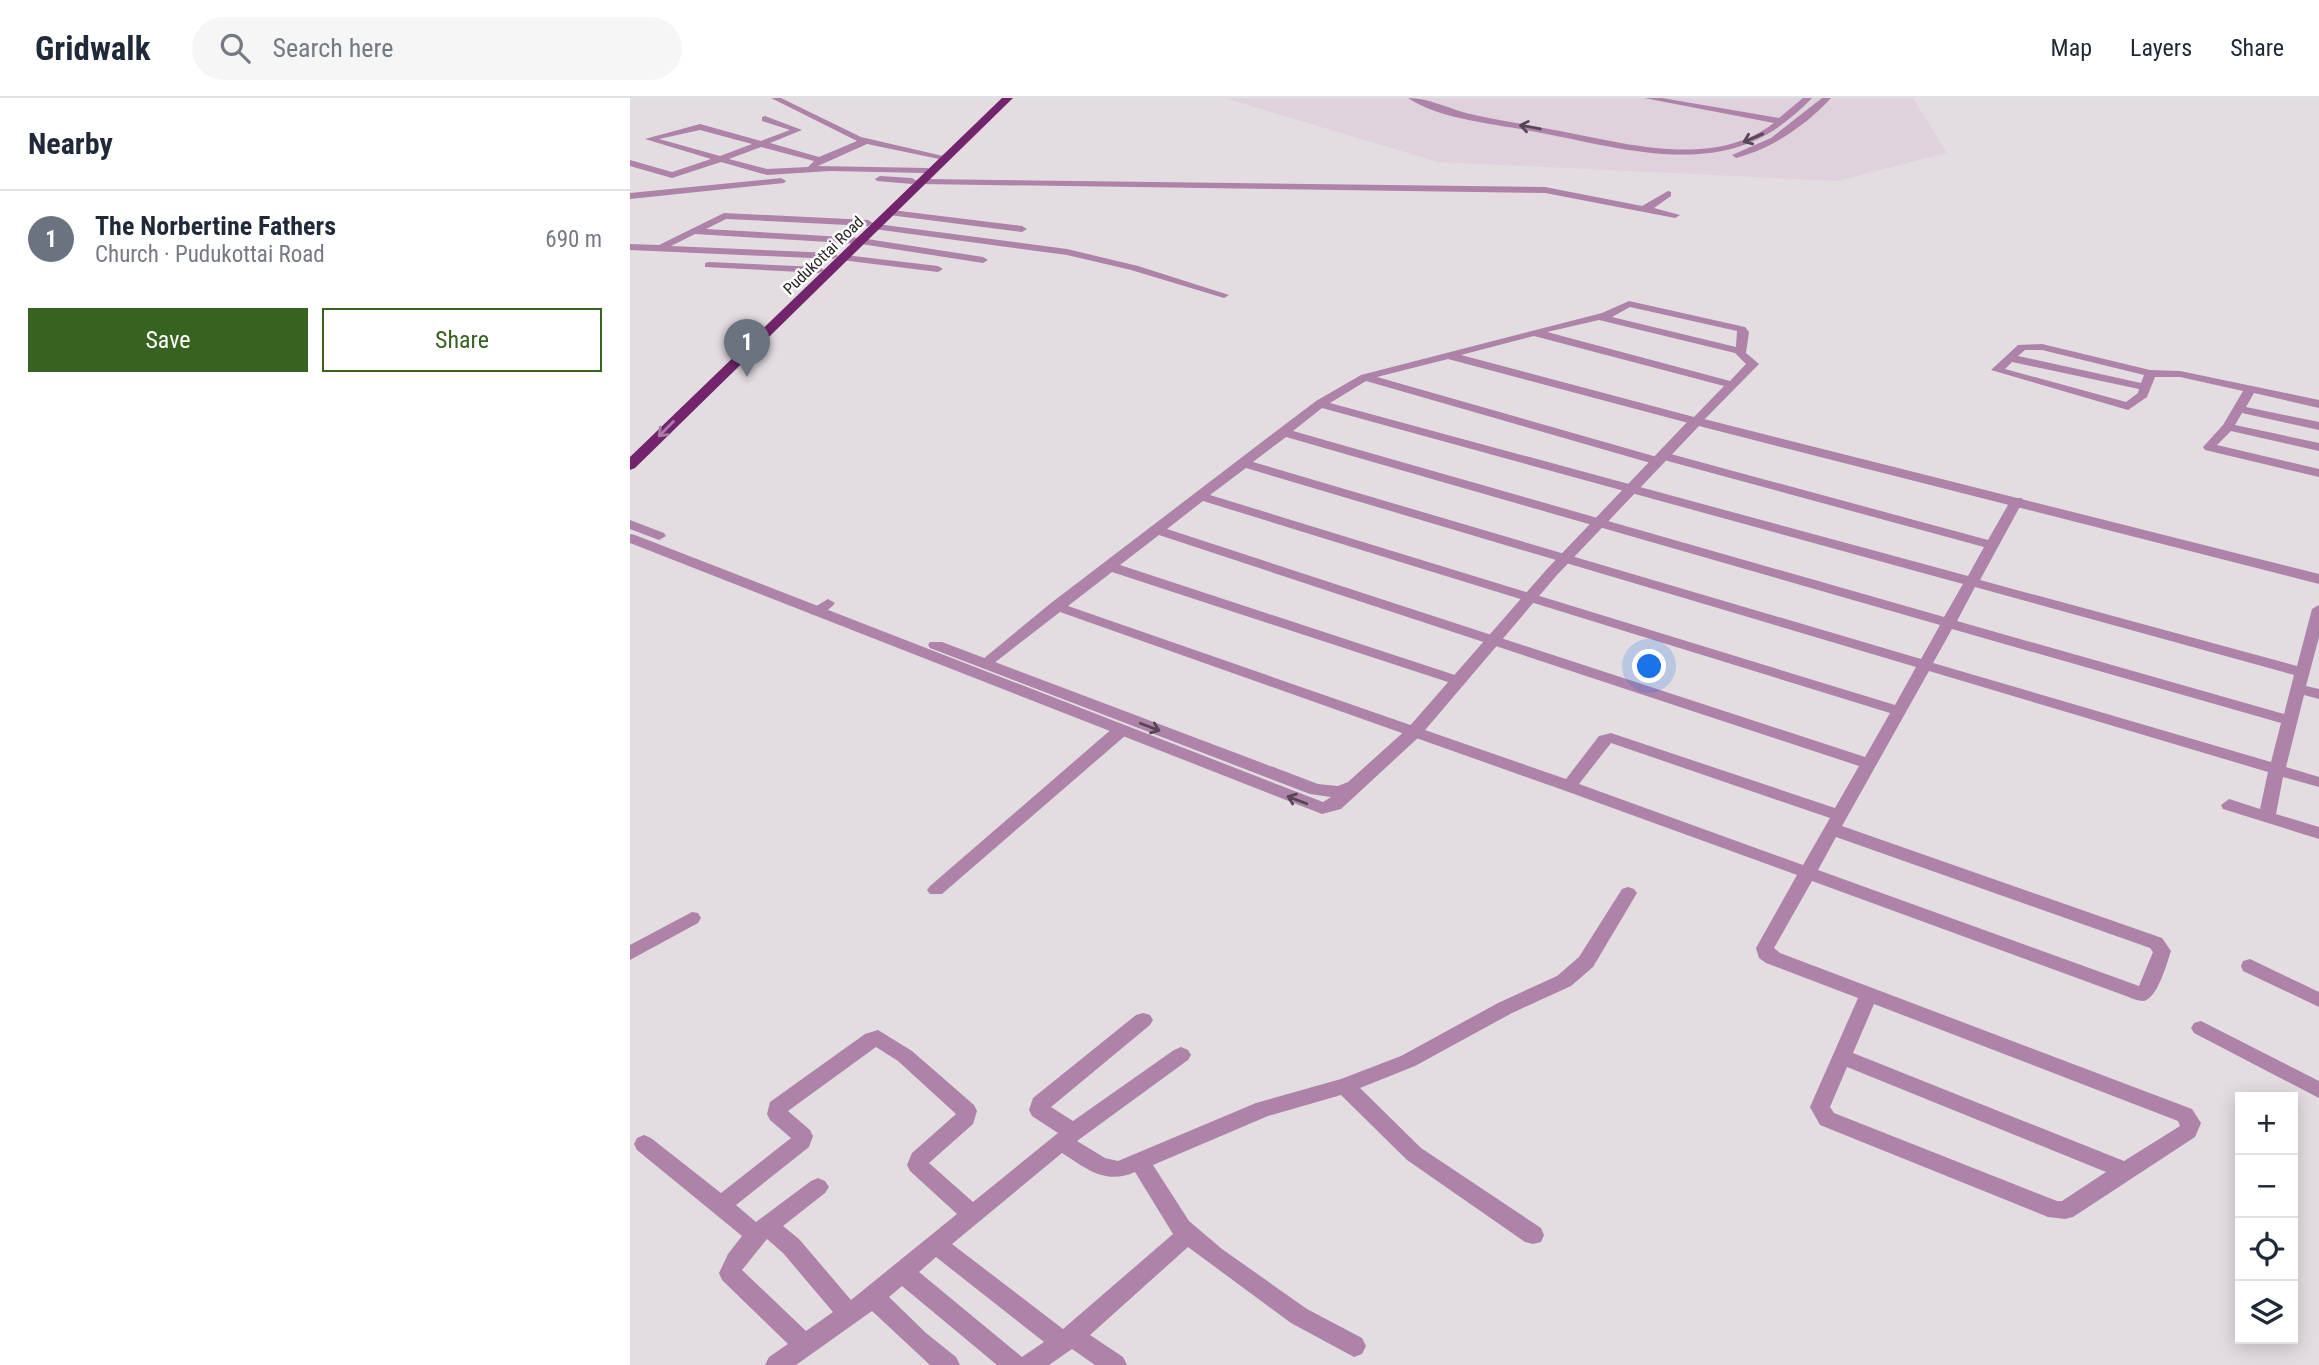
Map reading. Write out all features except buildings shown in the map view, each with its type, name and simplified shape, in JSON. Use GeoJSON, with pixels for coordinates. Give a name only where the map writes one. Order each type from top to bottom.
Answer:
{"type":"FeatureCollection","features":[{"type":"Feature","properties":{"kind":"highway","name":"Pudukottai Road"},"geometry":{"type":"LineString","coordinates":[[872,225],[892,213],[939,156],[1000,98]]}},
{"type":"Feature","properties":{"kind":"highway","name":"Pudukottai Road"},"geometry":{"type":"LineString","coordinates":[[630,465],[920,178],[1009,98]]}},
{"type":"Feature","properties":{"kind":"highway","name":"Pudukottai Road"},"geometry":{"type":"LineString","coordinates":[[630,447],[819,270],[839,257]]}},
{"type":"Feature","properties":{"kind":"highway"},"geometry":{"type":"LineString","coordinates":[[760,324],[775,324]]}},
{"type":"Feature","properties":{"kind":"street"},"geometry":{"type":"LineString","coordinates":[[775,98],[866,141],[939,156]]}},
{"type":"Feature","properties":{"kind":"street"},"geometry":{"type":"LineString","coordinates":[[1413,98],[1451,113],[1676,154],[1729,156],[1761,149],[1775,142],[1827,98]]}},
{"type":"Feature","properties":{"kind":"street"},"geometry":{"type":"LineString","coordinates":[[1648,98],[1780,121]]}},
{"type":"Feature","properties":{"kind":"street"},"geometry":{"type":"LineString","coordinates":[[1638,147],[1676,151],[1731,146],[1759,137],[1808,98]]}},
{"type":"Feature","properties":{"kind":"street"},"geometry":{"type":"LineString","coordinates":[[630,163],[676,175],[764,145],[798,130],[765,120]]}},
{"type":"Feature","properties":{"kind":"street"},"geometry":{"type":"LineString","coordinates":[[820,160],[700,127],[649,139],[767,172],[812,169],[920,178]]}},
{"type":"Feature","properties":{"kind":"street"},"geometry":{"type":"LineString","coordinates":[[812,169],[813,164],[820,160],[866,141]]}},
{"type":"Feature","properties":{"kind":"street"},"geometry":{"type":"LineString","coordinates":[[630,196],[816,178],[920,178],[1545,190],[1675,215]]}},
{"type":"Feature","properties":{"kind":"street"},"geometry":{"type":"LineString","coordinates":[[1643,209],[1668,194]]}},
{"type":"Feature","properties":{"kind":"street"},"geometry":{"type":"LineString","coordinates":[[892,213],[1022,229]]}},
{"type":"Feature","properties":{"kind":"street"},"geometry":{"type":"LineString","coordinates":[[663,246],[724,216],[872,225],[1067,252],[1134,268],[1224,295]]}},
{"type":"Feature","properties":{"kind":"street"},"geometry":{"type":"LineString","coordinates":[[693,231],[855,241],[983,260]]}},
{"type":"Feature","properties":{"kind":"street"},"geometry":{"type":"LineString","coordinates":[[630,247],[663,246],[839,257],[938,269]]}},
{"type":"Feature","properties":{"kind":"street"},"geometry":{"type":"LineString","coordinates":[[709,265],[819,270]]}},
{"type":"Feature","properties":{"kind":"street"},"geometry":{"type":"LineString","coordinates":[[984,664],[1320,404],[1365,377],[1599,317],[1629,304],[1741,329],[1744,332],[1740,351]]}},
{"type":"Feature","properties":{"kind":"street"},"geometry":{"type":"LineString","coordinates":[[630,524],[822,607],[1322,808],[1334,806],[1414,732],[1566,558],[1753,364],[1740,351],[1599,317]]}},
{"type":"Feature","properties":{"kind":"street"},"geometry":{"type":"LineString","coordinates":[[1534,332],[1732,385]]}},
{"type":"Feature","properties":{"kind":"street"},"geometry":{"type":"LineString","coordinates":[[2150,373],[2143,395],[2129,407],[1997,370],[2022,347],[2042,347],[2150,373],[2180,374],[2319,404]]}},
{"type":"Feature","properties":{"kind":"street"},"geometry":{"type":"LineString","coordinates":[[2045,385],[2063,352]]}},
{"type":"Feature","properties":{"kind":"street"},"geometry":{"type":"LineString","coordinates":[[1448,355],[1696,421],[2319,579]]}},
{"type":"Feature","properties":{"kind":"street"},"geometry":{"type":"LineString","coordinates":[[2010,358],[2145,387]]}},
{"type":"Feature","properties":{"kind":"street"},"geometry":{"type":"LineString","coordinates":[[2080,394],[2106,362]]}},
{"type":"Feature","properties":{"kind":"street"},"geometry":{"type":"LineString","coordinates":[[1365,377],[1992,545]]}},
{"type":"Feature","properties":{"kind":"street"},"geometry":{"type":"LineString","coordinates":[[2250,390],[2228,426],[2209,447],[2319,472]]}},
{"type":"Feature","properties":{"kind":"street"},"geometry":{"type":"LineString","coordinates":[[1320,404],[2302,672]]}},
{"type":"Feature","properties":{"kind":"street"},"geometry":{"type":"LineString","coordinates":[[2239,409],[2319,426]]}},
{"type":"Feature","properties":{"kind":"street"},"geometry":{"type":"LineString","coordinates":[[2228,426],[2319,447]]}},
{"type":"Feature","properties":{"kind":"street"},"geometry":{"type":"LineString","coordinates":[[1283,432],[2290,721]]}},
{"type":"Feature","properties":{"kind":"street"},"geometry":{"type":"LineString","coordinates":[[1243,463],[2319,782]]}},
{"type":"Feature","properties":{"kind":"street"},"geometry":{"type":"LineString","coordinates":[[1200,496],[1899,711]]}},
{"type":"Feature","properties":{"kind":"street"},"geometry":{"type":"LineString","coordinates":[[1869,994],[1821,1107],[1822,1114],[1827,1119],[2046,1209],[2064,1210],[2188,1131],[2191,1123],[2185,1115],[1766,953],[1765,948],[2017,501]]}},
{"type":"Feature","properties":{"kind":"street"},"geometry":{"type":"LineString","coordinates":[[1158,530],[1869,764]]}},
{"type":"Feature","properties":{"kind":"street"},"geometry":{"type":"LineString","coordinates":[[630,538],[984,664],[1115,724]]}},
{"type":"Feature","properties":{"kind":"street"},"geometry":{"type":"LineString","coordinates":[[1111,567],[1459,681]]}},
{"type":"Feature","properties":{"kind":"street"},"geometry":{"type":"LineString","coordinates":[[1056,606],[1569,786],[2142,994],[2146,991],[2162,951],[2156,943],[1611,738],[1605,740],[1569,786]]}},
{"type":"Feature","properties":{"kind":"street"},"geometry":{"type":"LineString","coordinates":[[2267,817],[2302,672],[2313,657],[2319,609]]}},
{"type":"Feature","properties":{"kind":"street"},"geometry":{"type":"LineString","coordinates":[[2298,688],[2319,694]]}},
{"type":"Feature","properties":{"kind":"street"},"geometry":{"type":"LineString","coordinates":[[936,890],[1115,724]]}},
{"type":"Feature","properties":{"kind":"street"},"geometry":{"type":"LineString","coordinates":[[2229,805],[2319,833]]}},
{"type":"Feature","properties":{"kind":"street"},"geometry":{"type":"LineString","coordinates":[[1143,1020],[1040,1104],[1039,1110],[1067,1137],[1109,1170],[1119,1170],[1140,1162],[1263,1109],[1345,1086],[1408,1061],[1505,1008],[1564,981],[1586,962],[1628,893]]}},
{"type":"Feature","properties":{"kind":"street"},"geometry":{"type":"LineString","coordinates":[[630,953],[692,918]]}},
{"type":"Feature","properties":{"kind":"street"},"geometry":{"type":"LineString","coordinates":[[2250,966],[2319,1000]]}},
{"type":"Feature","properties":{"kind":"street"},"geometry":{"type":"LineString","coordinates":[[2201,1028],[2319,1090]]}},
{"type":"Feature","properties":{"kind":"street"},"geometry":{"type":"LineString","coordinates":[[721,1205],[802,1141],[803,1136],[777,1114],[777,1108],[872,1039],[878,1038],[905,1056],[967,1111],[966,1118],[919,1159],[917,1165],[973,1215]]}},
{"type":"Feature","properties":{"kind":"street"},"geometry":{"type":"LineString","coordinates":[[777,1365],[873,1296],[1067,1137],[1181,1055]]}},
{"type":"Feature","properties":{"kind":"street"},"geometry":{"type":"LineString","coordinates":[[1842,1057],[2126,1171]]}},
{"type":"Feature","properties":{"kind":"street"},"geometry":{"type":"LineString","coordinates":[[1345,1086],[1413,1154],[1533,1236]]}},
{"type":"Feature","properties":{"kind":"street"},"geometry":{"type":"LineString","coordinates":[[644,1144],[721,1205],[791,1246],[849,1314]]}},
{"type":"Feature","properties":{"kind":"street"},"geometry":{"type":"LineString","coordinates":[[1140,1162],[1181,1228],[1299,1317],[1354,1346]]}},
{"type":"Feature","properties":{"kind":"street"},"geometry":{"type":"LineString","coordinates":[[805,1345],[730,1273],[734,1261],[762,1231],[818,1187]]}},
{"type":"Feature","properties":{"kind":"street"},"geometry":{"type":"LineString","coordinates":[[1029,1365],[1067,1339],[1188,1234]]}},
{"type":"Feature","properties":{"kind":"street"},"geometry":{"type":"LineString","coordinates":[[936,1244],[1032,1321],[1115,1365]]}},
{"type":"Feature","properties":{"kind":"street"},"geometry":{"type":"LineString","coordinates":[[901,1271],[1014,1365]]}},
{"type":"Feature","properties":{"kind":"street"},"geometry":{"type":"LineString","coordinates":[[873,1296],[918,1341],[948,1365]]}},
{"type":"Feature","properties":{"kind":"shaded area"},"geometry":{"type":"Polygon","coordinates":[[[1224,98],[1913,98],[1947,153],[1837,181],[1438,162],[1224,98]]]}},
{"type":"Feature","properties":{"kind":"place","name":"The Norbertine Fathers"},"geometry":{"type":"Point","coordinates":[747,377]}}]}
